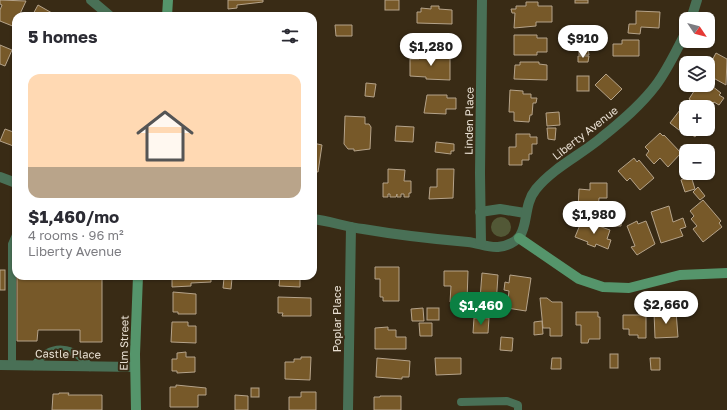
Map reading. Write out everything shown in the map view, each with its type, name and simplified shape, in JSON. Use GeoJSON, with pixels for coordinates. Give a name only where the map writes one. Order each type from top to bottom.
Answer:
{"type":"FeatureCollection","features":[{"type":"Feature","properties":{"kind":"street"},"geometry":{"type":"LineString","coordinates":[[91,0],[105,12]]}},
{"type":"Feature","properties":{"kind":"street"},"geometry":{"type":"LineString","coordinates":[[167,12],[168,0]]}},
{"type":"Feature","properties":{"kind":"street","name":"Linden Place"},"geometry":{"type":"LineString","coordinates":[[481,243],[482,0]]}},
{"type":"Feature","properties":{"kind":"street"},"geometry":{"type":"LineString","coordinates":[[693,12],[696,0]]}},
{"type":"Feature","properties":{"kind":"street","name":"Liberty Avenue"},"geometry":{"type":"LineString","coordinates":[[519,238],[524,230],[525,213],[533,194],[547,179],[570,160],[601,138],[640,104],[657,84],[679,45]]}},
{"type":"Feature","properties":{"kind":"street"},"geometry":{"type":"LineString","coordinates":[[0,177],[12,182]]}},
{"type":"Feature","properties":{"kind":"street"},"geometry":{"type":"LineString","coordinates":[[480,212],[500,209],[525,213]]}},
{"type":"Feature","properties":{"kind":"street"},"geometry":{"type":"LineString","coordinates":[[317,220],[409,237],[481,243],[496,247],[507,245],[519,238],[579,279],[603,287],[629,288],[680,275],[727,273]]}},
{"type":"Feature","properties":{"kind":"street","name":"Poplar Place"},"geometry":{"type":"LineString","coordinates":[[348,410],[349,256],[351,227]]}},
{"type":"Feature","properties":{"kind":"street","name":"Elm Street"},"geometry":{"type":"LineString","coordinates":[[136,410],[135,367],[138,280]]}},
{"type":"Feature","properties":{"kind":"street","name":"Castle Place"},"geometry":{"type":"LineString","coordinates":[[0,365],[135,367]]}},
{"type":"Feature","properties":{"kind":"lane"},"geometry":{"type":"LineString","coordinates":[[12,244],[12,365]]}},
{"type":"Feature","properties":{"kind":"lane"},"geometry":{"type":"LineString","coordinates":[[34,366],[47,354],[60,349],[68,349],[83,357],[90,367]]}},
{"type":"Feature","properties":{"kind":"lane"},"geometry":{"type":"LineString","coordinates":[[461,402],[507,400],[518,405],[518,410]]}},
{"type":"Feature","properties":{"kind":"green space"},"geometry":{"type":"Polygon","coordinates":[[[497,217],[505,217],[511,223],[511,231],[505,237],[497,237],[491,231],[491,223],[497,217]]]}},
{"type":"Feature","properties":{"kind":"building"},"geometry":{"type":"Polygon","coordinates":[[[0,0],[26,1],[21,12],[12,12],[12,26],[0,21],[0,10],[2,5],[0,4],[0,0]]]}},
{"type":"Feature","properties":{"kind":"building"},"geometry":{"type":"Polygon","coordinates":[[[228,0],[263,0],[263,2],[237,5],[237,8],[228,9],[228,0]]]}},
{"type":"Feature","properties":{"kind":"building"},"geometry":{"type":"Polygon","coordinates":[[[385,0],[399,0],[399,10],[385,10],[385,0]]]}},
{"type":"Feature","properties":{"kind":"building"},"geometry":{"type":"Polygon","coordinates":[[[575,0],[588,0],[588,3],[575,3],[575,0]]]}},
{"type":"Feature","properties":{"kind":"building"},"geometry":{"type":"Polygon","coordinates":[[[526,2],[538,2],[538,6],[552,6],[552,22],[536,22],[536,26],[514,28],[515,13],[512,13],[511,9],[516,9],[516,6],[526,6],[526,2]]]}},
{"type":"Feature","properties":{"kind":"building"},"geometry":{"type":"Polygon","coordinates":[[[38,5],[50,12],[34,12],[38,5]]]}},
{"type":"Feature","properties":{"kind":"building"},"geometry":{"type":"Polygon","coordinates":[[[431,6],[439,6],[439,9],[452,10],[452,24],[417,23],[417,12],[421,12],[421,8],[431,9],[431,6]]]}},
{"type":"Feature","properties":{"kind":"building"},"geometry":{"type":"Polygon","coordinates":[[[636,11],[660,12],[659,28],[641,27],[640,34],[628,33],[629,24],[636,24],[636,11]]]}},
{"type":"Feature","properties":{"kind":"building"},"geometry":{"type":"Polygon","coordinates":[[[335,25],[352,25],[352,36],[336,36],[335,25]]]}},
{"type":"Feature","properties":{"kind":"building"},"geometry":{"type":"Polygon","coordinates":[[[514,35],[537,35],[537,38],[547,38],[547,52],[537,52],[537,55],[514,55],[514,35]]]}},
{"type":"Feature","properties":{"kind":"building"},"geometry":{"type":"Polygon","coordinates":[[[622,40],[639,40],[639,56],[613,56],[613,44],[622,44],[622,40]]]}},
{"type":"Feature","properties":{"kind":"building"},"geometry":{"type":"Polygon","coordinates":[[[0,45],[12,50],[5,66],[0,64],[0,45]]]}},
{"type":"Feature","properties":{"kind":"building"},"geometry":{"type":"Polygon","coordinates":[[[579,48],[588,48],[589,55],[579,55],[579,48]]]}},
{"type":"Feature","properties":{"kind":"building"},"geometry":{"type":"Polygon","coordinates":[[[716,53],[727,59],[726,85],[715,79],[714,56],[716,53]]]}},
{"type":"Feature","properties":{"kind":"building"},"geometry":{"type":"Polygon","coordinates":[[[450,55],[450,80],[426,79],[426,77],[410,76],[410,59],[419,59],[419,56],[450,55]]]}},
{"type":"Feature","properties":{"kind":"building"},"geometry":{"type":"Polygon","coordinates":[[[578,56],[589,56],[588,62],[578,62],[578,56]]]}},
{"type":"Feature","properties":{"kind":"building"},"geometry":{"type":"Polygon","coordinates":[[[520,62],[539,62],[539,64],[547,65],[547,80],[514,79],[515,65],[520,65],[520,62]]]}},
{"type":"Feature","properties":{"kind":"building"},"geometry":{"type":"Polygon","coordinates":[[[606,74],[622,89],[611,100],[595,85],[606,74]]]}},
{"type":"Feature","properties":{"kind":"building"},"geometry":{"type":"Polygon","coordinates":[[[577,76],[589,76],[589,91],[577,91],[577,76]]]}},
{"type":"Feature","properties":{"kind":"building"},"geometry":{"type":"Polygon","coordinates":[[[366,83],[376,84],[374,97],[365,96],[366,83]]]}},
{"type":"Feature","properties":{"kind":"building"},"geometry":{"type":"Polygon","coordinates":[[[715,88],[721,93],[719,95],[724,98],[719,105],[715,103],[715,100],[689,99],[694,92],[715,92],[715,88]]]}},
{"type":"Feature","properties":{"kind":"building"},"geometry":{"type":"Polygon","coordinates":[[[510,90],[523,91],[523,94],[531,94],[531,98],[537,98],[536,103],[533,103],[532,115],[530,115],[529,122],[514,121],[514,112],[509,112],[510,90]]]}},
{"type":"Feature","properties":{"kind":"building"},"geometry":{"type":"Polygon","coordinates":[[[427,95],[447,95],[447,98],[456,98],[456,109],[446,109],[446,114],[424,113],[427,95]]]}},
{"type":"Feature","properties":{"kind":"building"},"geometry":{"type":"Polygon","coordinates":[[[679,111],[679,130],[670,123],[679,111]]]}},
{"type":"Feature","properties":{"kind":"building"},"geometry":{"type":"Polygon","coordinates":[[[559,112],[560,125],[547,126],[546,113],[559,112]]]}},
{"type":"Feature","properties":{"kind":"building"},"geometry":{"type":"Polygon","coordinates":[[[345,116],[365,117],[365,124],[369,124],[371,127],[370,149],[354,151],[354,149],[348,149],[344,144],[345,116]]]}},
{"type":"Feature","properties":{"kind":"building"},"geometry":{"type":"Polygon","coordinates":[[[396,126],[414,127],[413,142],[395,141],[396,126]]]}},
{"type":"Feature","properties":{"kind":"building"},"geometry":{"type":"Polygon","coordinates":[[[547,128],[556,128],[555,140],[548,139],[547,128]]]}},
{"type":"Feature","properties":{"kind":"building"},"geometry":{"type":"Polygon","coordinates":[[[5,129],[12,132],[12,146],[0,141],[5,129]]]}},
{"type":"Feature","properties":{"kind":"building"},"geometry":{"type":"Polygon","coordinates":[[[660,133],[663,136],[664,135],[679,151],[679,155],[668,167],[660,158],[654,164],[646,155],[649,151],[645,147],[660,133]]]}},
{"type":"Feature","properties":{"kind":"building"},"geometry":{"type":"Polygon","coordinates":[[[516,134],[530,134],[530,137],[537,137],[537,144],[532,144],[532,154],[529,154],[529,160],[522,160],[522,165],[509,165],[509,147],[516,147],[516,134]]]}},
{"type":"Feature","properties":{"kind":"building"},"geometry":{"type":"Polygon","coordinates":[[[436,142],[454,144],[454,151],[451,151],[451,154],[435,152],[436,142]]]}},
{"type":"Feature","properties":{"kind":"building"},"geometry":{"type":"Polygon","coordinates":[[[317,144],[322,145],[317,172],[317,144]]]}},
{"type":"Feature","properties":{"kind":"building"},"geometry":{"type":"Polygon","coordinates":[[[634,158],[637,162],[639,160],[654,178],[640,190],[630,178],[627,181],[618,171],[634,158]]]}},
{"type":"Feature","properties":{"kind":"building"},"geometry":{"type":"Polygon","coordinates":[[[388,169],[405,170],[404,181],[411,181],[411,193],[409,193],[409,197],[404,197],[404,194],[401,194],[401,197],[397,197],[397,194],[396,197],[390,197],[390,194],[388,194],[388,197],[383,197],[383,183],[388,183],[388,169]]]}},
{"type":"Feature","properties":{"kind":"building"},"geometry":{"type":"Polygon","coordinates":[[[437,169],[454,169],[453,198],[429,199],[430,187],[437,187],[437,169]]]}},
{"type":"Feature","properties":{"kind":"building"},"geometry":{"type":"Polygon","coordinates":[[[681,180],[692,180],[695,189],[685,192],[681,180]]]}},
{"type":"Feature","properties":{"kind":"building"},"geometry":{"type":"Polygon","coordinates":[[[590,183],[607,183],[607,198],[599,198],[598,211],[578,211],[579,189],[590,190],[590,183]]]}},
{"type":"Feature","properties":{"kind":"building"},"geometry":{"type":"Polygon","coordinates":[[[698,187],[705,196],[700,200],[693,192],[698,187]]]}},
{"type":"Feature","properties":{"kind":"building"},"geometry":{"type":"Polygon","coordinates":[[[703,200],[721,221],[719,223],[722,227],[703,242],[693,229],[697,226],[691,219],[694,216],[690,211],[703,200]]]}},
{"type":"Feature","properties":{"kind":"building"},"geometry":{"type":"Polygon","coordinates":[[[669,206],[673,222],[683,218],[686,227],[680,229],[683,236],[661,243],[651,212],[669,206]]]}},
{"type":"Feature","properties":{"kind":"building"},"geometry":{"type":"Polygon","coordinates":[[[614,215],[622,215],[621,226],[613,226],[614,215]]]}},
{"type":"Feature","properties":{"kind":"building"},"geometry":{"type":"Polygon","coordinates":[[[582,220],[610,230],[607,239],[611,240],[608,249],[596,244],[595,247],[587,244],[588,242],[575,237],[582,220]]]}},
{"type":"Feature","properties":{"kind":"building"},"geometry":{"type":"Polygon","coordinates":[[[637,221],[638,224],[646,221],[655,244],[637,255],[631,247],[635,246],[627,226],[637,221]]]}},
{"type":"Feature","properties":{"kind":"building"},"geometry":{"type":"Polygon","coordinates":[[[375,267],[399,267],[399,301],[383,301],[383,297],[380,297],[380,279],[375,279],[375,267]]]}},
{"type":"Feature","properties":{"kind":"building"},"geometry":{"type":"Polygon","coordinates":[[[0,270],[5,270],[5,290],[0,290],[0,270]]]}},
{"type":"Feature","properties":{"kind":"building"},"geometry":{"type":"Polygon","coordinates":[[[444,271],[468,271],[467,302],[450,302],[451,286],[444,286],[444,271]]]}},
{"type":"Feature","properties":{"kind":"building"},"geometry":{"type":"Polygon","coordinates":[[[482,273],[498,275],[496,305],[485,304],[485,299],[480,299],[482,273]]]}},
{"type":"Feature","properties":{"kind":"building"},"geometry":{"type":"Polygon","coordinates":[[[510,275],[531,278],[526,311],[507,308],[509,291],[504,290],[505,282],[509,283],[510,275]]]}},
{"type":"Feature","properties":{"kind":"building"},"geometry":{"type":"Polygon","coordinates":[[[17,280],[102,280],[102,342],[80,342],[80,330],[38,330],[37,341],[17,341],[17,280]]]}},
{"type":"Feature","properties":{"kind":"building"},"geometry":{"type":"Polygon","coordinates":[[[172,280],[211,280],[211,282],[191,283],[191,286],[172,287],[172,280]]]}},
{"type":"Feature","properties":{"kind":"building"},"geometry":{"type":"Polygon","coordinates":[[[224,280],[232,280],[231,289],[223,288],[224,280]]]}},
{"type":"Feature","properties":{"kind":"building"},"geometry":{"type":"Polygon","coordinates":[[[280,280],[300,280],[300,287],[279,286],[280,280]]]}},
{"type":"Feature","properties":{"kind":"building"},"geometry":{"type":"Polygon","coordinates":[[[173,292],[196,294],[196,314],[178,314],[178,312],[173,312],[173,292]]]}},
{"type":"Feature","properties":{"kind":"building"},"geometry":{"type":"Polygon","coordinates":[[[278,297],[311,298],[311,316],[282,316],[283,313],[278,313],[278,297]]]}},
{"type":"Feature","properties":{"kind":"building"},"geometry":{"type":"Polygon","coordinates":[[[540,298],[547,298],[552,302],[562,302],[562,336],[550,336],[550,328],[543,328],[540,298]]]}},
{"type":"Feature","properties":{"kind":"building"},"geometry":{"type":"Polygon","coordinates":[[[423,308],[424,321],[412,321],[411,309],[423,308]]]}},
{"type":"Feature","properties":{"kind":"building"},"geometry":{"type":"Polygon","coordinates":[[[427,308],[439,308],[439,320],[427,320],[427,308]]]}},
{"type":"Feature","properties":{"kind":"building"},"geometry":{"type":"Polygon","coordinates":[[[676,311],[678,337],[655,338],[654,312],[676,311]]]}},
{"type":"Feature","properties":{"kind":"building"},"geometry":{"type":"Polygon","coordinates":[[[576,312],[598,312],[598,317],[600,317],[600,339],[589,339],[588,343],[581,343],[581,325],[576,325],[576,312]]]}},
{"type":"Feature","properties":{"kind":"building"},"geometry":{"type":"Polygon","coordinates":[[[623,315],[646,315],[646,338],[638,338],[638,335],[629,335],[629,329],[623,329],[623,315]]]}},
{"type":"Feature","properties":{"kind":"building"},"geometry":{"type":"Polygon","coordinates":[[[474,318],[489,318],[488,333],[473,333],[474,318]]]}},
{"type":"Feature","properties":{"kind":"building"},"geometry":{"type":"Polygon","coordinates":[[[542,321],[543,334],[534,335],[534,322],[542,321]]]}},
{"type":"Feature","properties":{"kind":"building"},"geometry":{"type":"Polygon","coordinates":[[[172,322],[188,322],[188,326],[196,326],[196,343],[171,342],[172,322]]]}},
{"type":"Feature","properties":{"kind":"building"},"geometry":{"type":"Polygon","coordinates":[[[419,323],[432,323],[432,336],[420,336],[419,323]]]}},
{"type":"Feature","properties":{"kind":"building"},"geometry":{"type":"Polygon","coordinates":[[[388,327],[388,330],[396,330],[396,337],[406,337],[406,349],[375,349],[375,328],[388,327]]]}},
{"type":"Feature","properties":{"kind":"building"},"geometry":{"type":"Polygon","coordinates":[[[501,337],[513,338],[512,351],[500,350],[501,337]]]}},
{"type":"Feature","properties":{"kind":"building"},"geometry":{"type":"Polygon","coordinates":[[[186,352],[186,357],[195,357],[195,372],[177,373],[177,371],[172,371],[172,359],[177,359],[177,353],[186,352]]]}},
{"type":"Feature","properties":{"kind":"building"},"geometry":{"type":"Polygon","coordinates":[[[610,354],[618,354],[618,368],[610,368],[610,354]]]}},
{"type":"Feature","properties":{"kind":"building"},"geometry":{"type":"Polygon","coordinates":[[[301,357],[311,357],[310,380],[285,379],[285,362],[294,362],[294,359],[301,359],[301,357]]]}},
{"type":"Feature","properties":{"kind":"building"},"geometry":{"type":"Polygon","coordinates":[[[377,358],[410,361],[409,377],[402,377],[402,379],[376,377],[377,358]]]}},
{"type":"Feature","properties":{"kind":"building"},"geometry":{"type":"Polygon","coordinates":[[[435,358],[461,358],[461,374],[436,375],[435,358]]]}},
{"type":"Feature","properties":{"kind":"building"},"geometry":{"type":"Polygon","coordinates":[[[552,358],[561,358],[561,369],[551,369],[552,358]]]}},
{"type":"Feature","properties":{"kind":"building"},"geometry":{"type":"Polygon","coordinates":[[[650,358],[660,358],[660,370],[651,370],[650,358]]]}},
{"type":"Feature","properties":{"kind":"building"},"geometry":{"type":"Polygon","coordinates":[[[176,385],[206,388],[206,395],[198,395],[198,407],[170,407],[170,387],[176,387],[176,385]]]}},
{"type":"Feature","properties":{"kind":"building"},"geometry":{"type":"Polygon","coordinates":[[[251,388],[259,388],[259,397],[251,397],[251,388]]]}},
{"type":"Feature","properties":{"kind":"building"},"geometry":{"type":"Polygon","coordinates":[[[301,392],[316,392],[316,410],[289,410],[289,397],[301,397],[301,392]]]}},
{"type":"Feature","properties":{"kind":"building"},"geometry":{"type":"Polygon","coordinates":[[[69,393],[68,395],[102,395],[102,410],[52,410],[53,394],[69,393]]]}},
{"type":"Feature","properties":{"kind":"building"},"geometry":{"type":"Polygon","coordinates":[[[235,395],[248,396],[248,410],[235,410],[235,395]]]}},
{"type":"Feature","properties":{"kind":"building"},"geometry":{"type":"Polygon","coordinates":[[[401,396],[401,410],[374,410],[374,397],[401,396]]]}}]}
